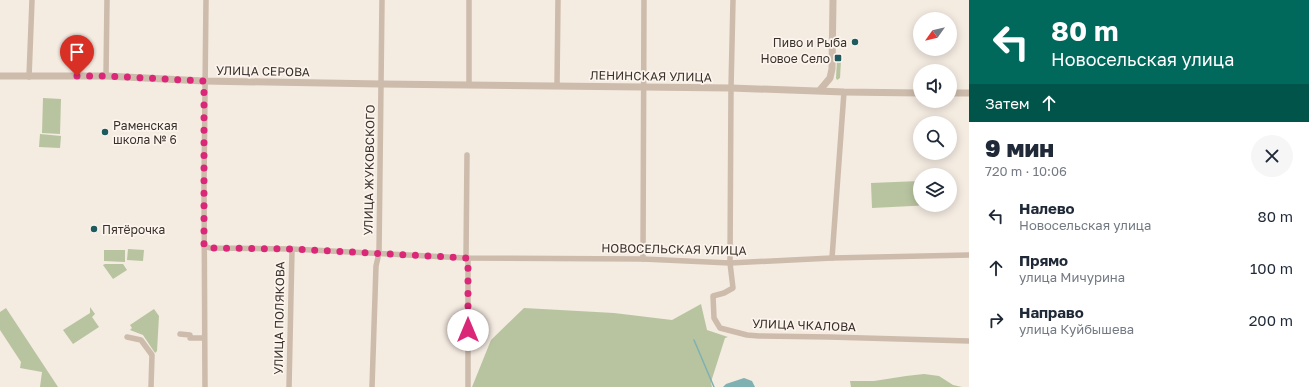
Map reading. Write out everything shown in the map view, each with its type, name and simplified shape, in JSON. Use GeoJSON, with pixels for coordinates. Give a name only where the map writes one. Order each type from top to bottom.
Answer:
{"type":"FeatureCollection","features":[{"type":"Feature","properties":{"kind":"street"},"geometry":{"type":"LineString","coordinates":[[29,77],[32,0]]}},
{"type":"Feature","properties":{"kind":"street"},"geometry":{"type":"LineString","coordinates":[[106,76],[107,0]]}},
{"type":"Feature","properties":{"kind":"street"},"geometry":{"type":"LineString","coordinates":[[205,387],[204,81],[206,0]]}},
{"type":"Feature","properties":{"kind":"street","name":"УЛИЦА ЖУКОВСКОГО"},"geometry":{"type":"LineString","coordinates":[[372,387],[376,266],[379,253],[382,0]]}},
{"type":"Feature","properties":{"kind":"street"},"geometry":{"type":"LineString","coordinates":[[469,0],[469,85]]}},
{"type":"Feature","properties":{"kind":"street"},"geometry":{"type":"LineString","coordinates":[[557,86],[558,0]]}},
{"type":"Feature","properties":{"kind":"street"},"geometry":{"type":"LineString","coordinates":[[643,259],[644,0]]}},
{"type":"Feature","properties":{"kind":"street"},"geometry":{"type":"LineString","coordinates":[[730,262],[733,0]]}},
{"type":"Feature","properties":{"kind":"street"},"geometry":{"type":"LineString","coordinates":[[820,90],[830,78],[832,70],[833,0]]}},
{"type":"Feature","properties":{"kind":"street","name":"УЛИЦА СЕРОВА"},"geometry":{"type":"LineString","coordinates":[[0,76],[106,76],[204,81],[381,84]]}},
{"type":"Feature","properties":{"kind":"street","name":"ЛЕНИНСКАЯ УЛИЦА"},"geometry":{"type":"LineString","coordinates":[[381,84],[731,88],[913,93]]}},
{"type":"Feature","properties":{"kind":"street"},"geometry":{"type":"LineString","coordinates":[[832,258],[844,92]]}},
{"type":"Feature","properties":{"kind":"street"},"geometry":{"type":"LineString","coordinates":[[957,93],[969,93]]}},
{"type":"Feature","properties":{"kind":"street"},"geometry":{"type":"LineString","coordinates":[[467,155],[468,387]]}},
{"type":"Feature","properties":{"kind":"street","name":"НОВОСЕЛЬСКАЯ УЛИЦА"},"geometry":{"type":"LineString","coordinates":[[204,246],[210,248],[292,249],[467,258],[643,259],[730,262],[969,255]]}},
{"type":"Feature","properties":{"kind":"street","name":"УЛИЦА ПОЛЯКОВА"},"geometry":{"type":"LineString","coordinates":[[289,387],[292,249]]}},
{"type":"Feature","properties":{"kind":"street","name":"УЛИЦА ЧКАЛОВА"},"geometry":{"type":"LineString","coordinates":[[730,262],[733,288],[724,293],[713,296],[714,318],[720,328],[759,336],[969,341]]}},
{"type":"Feature","properties":{"kind":"street"},"geometry":{"type":"LineString","coordinates":[[180,334],[190,335],[190,338],[204,338]]}},
{"type":"Feature","properties":{"kind":"street"},"geometry":{"type":"LineString","coordinates":[[127,337],[141,340],[152,355],[151,387]]}},
{"type":"Feature","properties":{"kind":"green space"},"geometry":{"type":"Polygon","coordinates":[[[839,58],[841,60],[840,78],[837,80],[837,60],[839,58]]]}},
{"type":"Feature","properties":{"kind":"green space"},"geometry":{"type":"Polygon","coordinates":[[[43,98],[61,99],[60,134],[42,133],[43,98]]]}},
{"type":"Feature","properties":{"kind":"green space"},"geometry":{"type":"Polygon","coordinates":[[[40,134],[61,136],[60,148],[39,147],[40,134]]]}},
{"type":"Feature","properties":{"kind":"green space"},"geometry":{"type":"Polygon","coordinates":[[[913,181],[913,206],[872,208],[871,183],[913,181]]]}},
{"type":"Feature","properties":{"kind":"green space"},"geometry":{"type":"Polygon","coordinates":[[[128,249],[144,250],[143,261],[127,260],[128,249]]]}},
{"type":"Feature","properties":{"kind":"green space"},"geometry":{"type":"Polygon","coordinates":[[[104,250],[125,250],[125,262],[104,261],[104,250]]]}},
{"type":"Feature","properties":{"kind":"green space"},"geometry":{"type":"Polygon","coordinates":[[[123,264],[127,270],[113,279],[103,265],[123,264]]]}},
{"type":"Feature","properties":{"kind":"green space"},"geometry":{"type":"Polygon","coordinates":[[[701,304],[707,330],[728,337],[725,338],[711,382],[712,387],[472,387],[491,340],[524,308],[614,313],[672,320],[701,304]]]}},
{"type":"Feature","properties":{"kind":"green space"},"geometry":{"type":"Polygon","coordinates":[[[90,307],[95,314],[92,317],[99,327],[73,344],[63,330],[90,313],[90,307]]]}},
{"type":"Feature","properties":{"kind":"green space"},"geometry":{"type":"Polygon","coordinates":[[[6,308],[58,387],[40,387],[42,372],[20,368],[21,362],[0,330],[0,312],[6,308]]]}},
{"type":"Feature","properties":{"kind":"green space"},"geometry":{"type":"Polygon","coordinates":[[[154,309],[159,316],[157,351],[155,353],[143,335],[130,330],[132,328],[130,325],[154,309]]]}},
{"type":"Feature","properties":{"kind":"green space"},"geometry":{"type":"Polygon","coordinates":[[[924,374],[939,376],[953,385],[962,387],[851,387],[850,381],[874,381],[924,374]]]}},
{"type":"Feature","properties":{"kind":"water"},"geometry":{"type":"Polygon","coordinates":[[[744,378],[752,381],[755,387],[723,387],[726,384],[744,378]]]}},
{"type":"Feature","properties":{"kind":"waterway"},"geometry":{"type":"LineString","coordinates":[[694,340],[714,387]]}},
{"type":"Feature","properties":{"kind":"place","name":"Пиво и Рыба"},"geometry":{"type":"Point","coordinates":[855,42]}},
{"type":"Feature","properties":{"kind":"place","name":"Новое Село"},"geometry":{"type":"Point","coordinates":[838,58]}},
{"type":"Feature","properties":{"kind":"place","name":"Раменская школа № 6"},"geometry":{"type":"Point","coordinates":[105,132]}},
{"type":"Feature","properties":{"kind":"place","name":"Пятёрочка"},"geometry":{"type":"Point","coordinates":[94,229]}},
{"type":"Feature","properties":{"kind":"route"},"geometry":{"type":"LineString","coordinates":[[77,76],[204,81],[204,246],[210,248],[292,249],[468,258],[468,330]]}}]}
